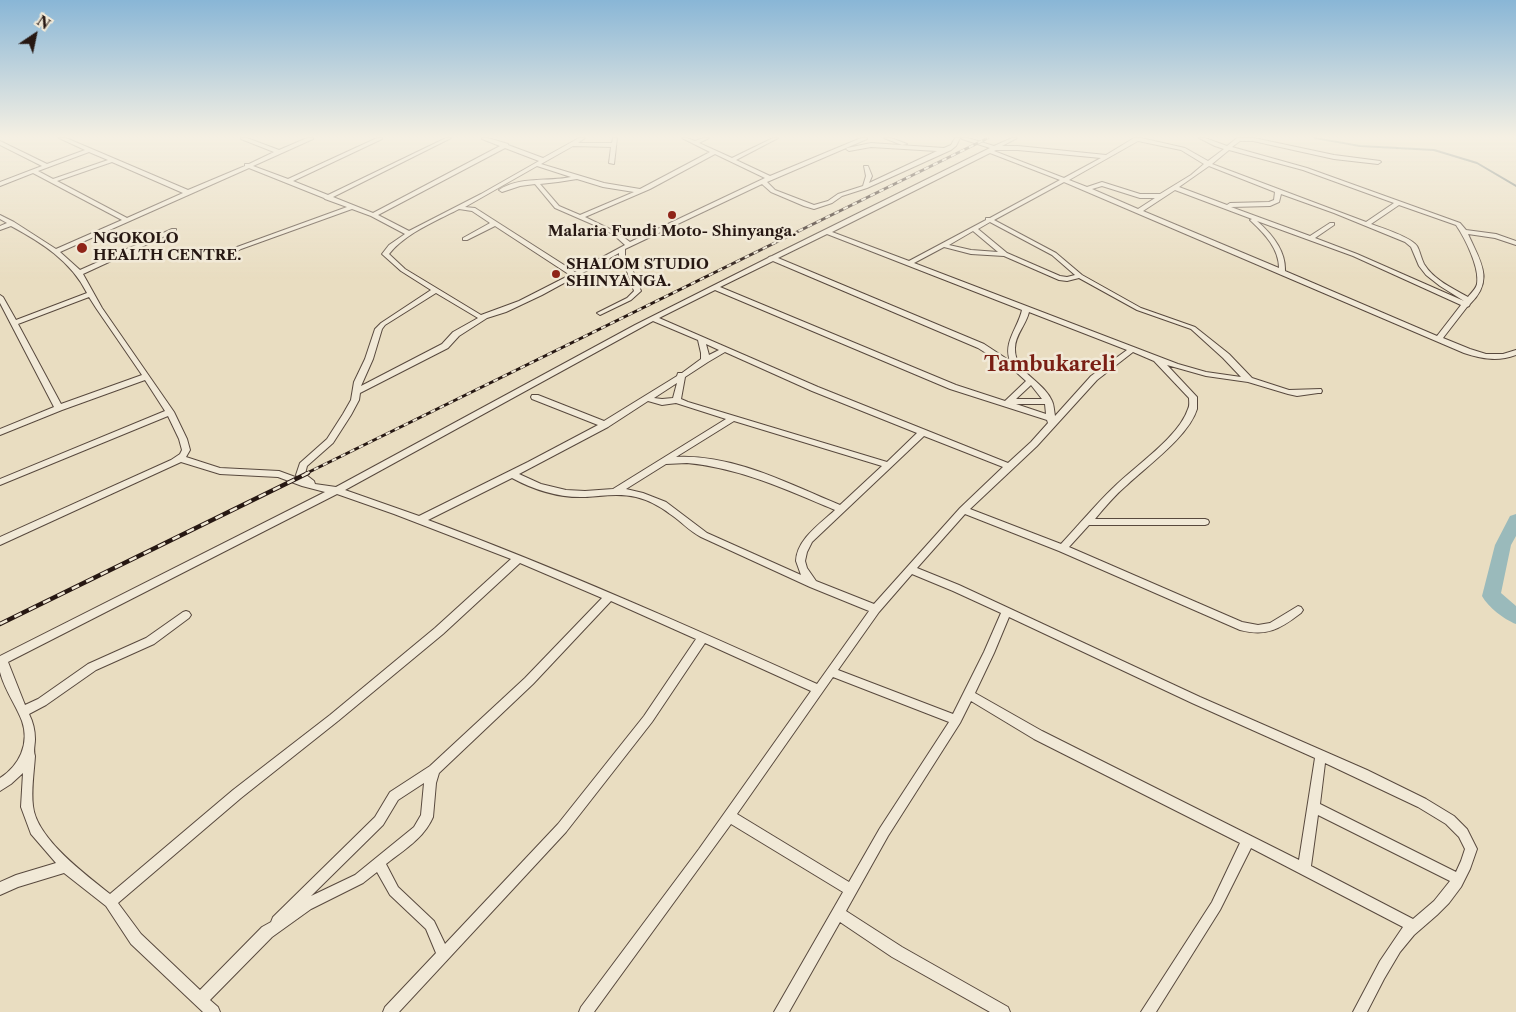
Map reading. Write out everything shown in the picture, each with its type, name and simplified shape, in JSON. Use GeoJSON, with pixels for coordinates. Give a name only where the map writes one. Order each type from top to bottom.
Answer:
{"type":"FeatureCollection","features":[{"type":"Feature","properties":{"kind":"street"},"geometry":{"type":"LineString","coordinates":[[59,185],[127,220]]}},
{"type":"Feature","properties":{"kind":"street"},"geometry":{"type":"LineString","coordinates":[[171,185],[187,192]]}},
{"type":"Feature","properties":{"kind":"street"},"geometry":{"type":"LineString","coordinates":[[57,251],[203,185]]}},
{"type":"Feature","properties":{"kind":"street"},"geometry":{"type":"LineString","coordinates":[[295,185],[373,215],[410,234]]}},
{"type":"Feature","properties":{"kind":"street"},"geometry":{"type":"LineString","coordinates":[[326,198],[352,185]]}},
{"type":"Feature","properties":{"kind":"street"},"geometry":{"type":"LineString","coordinates":[[373,215],[430,185]]}},
{"type":"Feature","properties":{"kind":"street"},"geometry":{"type":"LineString","coordinates":[[485,317],[480,317],[403,270],[385,254],[388,249],[410,234],[500,185]]}},
{"type":"Feature","properties":{"kind":"street"},"geometry":{"type":"LineString","coordinates":[[483,195],[513,185]]}},
{"type":"Feature","properties":{"kind":"street"},"geometry":{"type":"LineString","coordinates":[[539,185],[557,207],[616,234],[629,245]]}},
{"type":"Feature","properties":{"kind":"street"},"geometry":{"type":"LineString","coordinates":[[603,185],[640,191]]}},
{"type":"Feature","properties":{"kind":"street"},"geometry":{"type":"LineString","coordinates":[[580,216],[651,185]]}},
{"type":"Feature","properties":{"kind":"street"},"geometry":{"type":"LineString","coordinates":[[356,392],[436,352],[445,346],[456,334],[485,317],[548,290],[573,274],[629,245],[754,185]]}},
{"type":"Feature","properties":{"kind":"street"},"geometry":{"type":"LineString","coordinates":[[767,185],[773,191],[809,207],[824,204],[840,195],[865,186]]}},
{"type":"Feature","properties":{"kind":"street"},"geometry":{"type":"LineString","coordinates":[[214,1012],[136,939],[110,902],[66,866],[35,830],[27,807],[29,728],[1,661],[290,512],[320,499],[637,326],[920,185]]}},
{"type":"Feature","properties":{"kind":"street"},"geometry":{"type":"LineString","coordinates":[[908,264],[1051,185]]}},
{"type":"Feature","properties":{"kind":"street"},"geometry":{"type":"LineString","coordinates":[[1078,185],[1467,352],[1490,358],[1498,358],[1516,352]]}},
{"type":"Feature","properties":{"kind":"street"},"geometry":{"type":"LineString","coordinates":[[1087,189],[1098,185]]}},
{"type":"Feature","properties":{"kind":"street"},"geometry":{"type":"LineString","coordinates":[[1106,185],[1140,196],[1161,196]]}},
{"type":"Feature","properties":{"kind":"street"},"geometry":{"type":"LineString","coordinates":[[1138,211],[1179,185]]}},
{"type":"Feature","properties":{"kind":"street"},"geometry":{"type":"LineString","coordinates":[[1261,185],[1367,224],[1411,243],[1414,246],[1419,262],[1428,275],[1468,303]]}},
{"type":"Feature","properties":{"kind":"street"},"geometry":{"type":"LineString","coordinates":[[1351,185],[1452,221],[1458,224],[1464,232],[1481,272],[1480,286],[1438,339]]}},
{"type":"Feature","properties":{"kind":"street"},"geometry":{"type":"LineString","coordinates":[[1175,188],[1355,255],[1468,303]]}},
{"type":"Feature","properties":{"kind":"street"},"geometry":{"type":"LineString","coordinates":[[1222,204],[1270,204],[1278,201],[1278,192]]}},
{"type":"Feature","properties":{"kind":"street"},"geometry":{"type":"LineString","coordinates":[[1367,224],[1399,202]]}},
{"type":"Feature","properties":{"kind":"street"},"geometry":{"type":"LineString","coordinates":[[222,257],[240,248],[350,207]]}},
{"type":"Feature","properties":{"kind":"street"},"geometry":{"type":"LineString","coordinates":[[460,208],[473,209],[573,274]]}},
{"type":"Feature","properties":{"kind":"street"},"geometry":{"type":"LineString","coordinates":[[1249,216],[1270,237],[1282,265],[1282,273]]}},
{"type":"Feature","properties":{"kind":"street"},"geometry":{"type":"LineString","coordinates":[[0,217],[57,251],[79,273],[90,294],[170,412],[182,433],[186,450],[180,458],[172,463],[0,541]]}},
{"type":"Feature","properties":{"kind":"street"},"geometry":{"type":"LineString","coordinates":[[988,219],[1054,254],[1080,276],[1139,308],[1193,328],[1226,356],[1249,380]]}},
{"type":"Feature","properties":{"kind":"street"},"geometry":{"type":"LineString","coordinates":[[0,228],[12,223]]}},
{"type":"Feature","properties":{"kind":"street"},"geometry":{"type":"LineString","coordinates":[[465,239],[495,224]]}},
{"type":"Feature","properties":{"kind":"street"},"geometry":{"type":"LineString","coordinates":[[1310,238],[1332,224]]}},
{"type":"Feature","properties":{"kind":"street"},"geometry":{"type":"LineString","coordinates":[[973,228],[1005,254],[1059,278],[1067,279],[1080,276]]}},
{"type":"Feature","properties":{"kind":"street"},"geometry":{"type":"LineString","coordinates":[[79,273],[174,230]]}},
{"type":"Feature","properties":{"kind":"street"},"geometry":{"type":"LineString","coordinates":[[827,232],[1156,359],[1192,371],[1249,380],[1297,394],[1318,391]]}},
{"type":"Feature","properties":{"kind":"street"},"geometry":{"type":"LineString","coordinates":[[1464,232],[1496,236],[1516,242]]}},
{"type":"Feature","properties":{"kind":"street"},"geometry":{"type":"LineString","coordinates":[[942,245],[971,252],[1005,254]]}},
{"type":"Feature","properties":{"kind":"street"},"geometry":{"type":"LineString","coordinates":[[600,313],[629,298],[638,291],[631,278],[628,266],[622,259],[622,249]]}},
{"type":"Feature","properties":{"kind":"street"},"geometry":{"type":"LineString","coordinates":[[771,258],[981,346],[1019,370],[1041,391],[1048,401],[1051,422]]}},
{"type":"Feature","properties":{"kind":"street"},"geometry":{"type":"LineString","coordinates":[[714,287],[953,387],[1006,403],[1051,422]]}},
{"type":"Feature","properties":{"kind":"street"},"geometry":{"type":"LineString","coordinates":[[315,486],[300,475],[303,465],[319,452],[336,432],[355,400],[358,382],[380,326],[436,290]]}},
{"type":"Feature","properties":{"kind":"street"},"geometry":{"type":"LineString","coordinates":[[14,323],[90,294]]}},
{"type":"Feature","properties":{"kind":"street"},"geometry":{"type":"LineString","coordinates":[[0,297],[3,309],[14,323],[59,408]]}},
{"type":"Feature","properties":{"kind":"street"},"geometry":{"type":"LineString","coordinates":[[1019,370],[1013,360],[1011,351],[1012,341],[1026,315],[1026,308]]}},
{"type":"Feature","properties":{"kind":"street"},"geometry":{"type":"LineString","coordinates":[[653,318],[815,389],[1008,466]]}},
{"type":"Feature","properties":{"kind":"street"},"geometry":{"type":"LineString","coordinates":[[637,326],[671,325]]}},
{"type":"Feature","properties":{"kind":"street"},"geometry":{"type":"LineString","coordinates":[[701,339],[705,353],[704,360]]}},
{"type":"Feature","properties":{"kind":"street"},"geometry":{"type":"LineString","coordinates":[[422,519],[512,474],[605,424],[648,399],[704,360],[724,350]]}},
{"type":"Feature","properties":{"kind":"street"},"geometry":{"type":"LineString","coordinates":[[586,1012],[876,610],[963,510],[1094,378],[1133,350]]}},
{"type":"Feature","properties":{"kind":"street"},"geometry":{"type":"LineString","coordinates":[[1062,548],[1120,486],[1150,462],[1183,426],[1194,407],[1193,398],[1156,359]]}},
{"type":"Feature","properties":{"kind":"street"},"geometry":{"type":"LineString","coordinates":[[677,400],[677,395],[682,385],[682,375]]}},
{"type":"Feature","properties":{"kind":"street"},"geometry":{"type":"LineString","coordinates":[[0,432],[59,408],[145,377]]}},
{"type":"Feature","properties":{"kind":"street"},"geometry":{"type":"LineString","coordinates":[[1006,403],[1031,381]]}},
{"type":"Feature","properties":{"kind":"street"},"geometry":{"type":"LineString","coordinates":[[535,397],[560,407],[580,412],[605,424]]}},
{"type":"Feature","properties":{"kind":"street"},"geometry":{"type":"LineString","coordinates":[[648,399],[662,402],[677,400],[888,465]]}},
{"type":"Feature","properties":{"kind":"street"},"geometry":{"type":"LineString","coordinates":[[1006,403],[1048,401]]}},
{"type":"Feature","properties":{"kind":"street"},"geometry":{"type":"LineString","coordinates":[[0,482],[170,412]]}},
{"type":"Feature","properties":{"kind":"street"},"geometry":{"type":"LineString","coordinates":[[615,492],[733,418]]}},
{"type":"Feature","properties":{"kind":"street"},"geometry":{"type":"LineString","coordinates":[[812,584],[799,563],[801,552],[809,540],[923,432]]}},
{"type":"Feature","properties":{"kind":"street"},"geometry":{"type":"LineString","coordinates":[[180,458],[220,471],[278,474],[315,486],[336,490],[422,519],[610,596],[818,689]]}},
{"type":"Feature","properties":{"kind":"street"},"geometry":{"type":"LineString","coordinates":[[665,461],[678,459],[701,460],[746,472],[842,510]]}},
{"type":"Feature","properties":{"kind":"street"},"geometry":{"type":"LineString","coordinates":[[512,474],[536,486],[566,493],[615,492],[634,494],[654,501],[677,514],[691,528],[812,584],[876,610]]}},
{"type":"Feature","properties":{"kind":"street"},"geometry":{"type":"LineString","coordinates":[[963,510],[1062,548],[1248,628],[1275,628],[1298,610]]}},
{"type":"Feature","properties":{"kind":"street"},"geometry":{"type":"LineString","coordinates":[[1088,522],[1205,522]]}},
{"type":"Feature","properties":{"kind":"street"},"geometry":{"type":"LineString","coordinates":[[110,902],[236,794],[334,718],[439,631],[519,558]]}},
{"type":"Feature","properties":{"kind":"street"},"geometry":{"type":"LineString","coordinates":[[910,569],[1321,755],[1413,799],[1450,820],[1463,833],[1471,849],[1465,867],[1447,896],[1432,912],[1412,926],[1400,940],[1360,1012]]}},
{"type":"Feature","properties":{"kind":"street"},"geometry":{"type":"LineString","coordinates":[[201,999],[317,880],[379,821],[394,796],[434,770],[529,681],[610,596]]}},
{"type":"Feature","properties":{"kind":"street"},"geometry":{"type":"LineString","coordinates":[[781,1012],[884,832],[956,720],[1006,612]]}},
{"type":"Feature","properties":{"kind":"street"},"geometry":{"type":"LineString","coordinates":[[22,712],[42,702],[92,667],[150,640],[186,615]]}},
{"type":"Feature","properties":{"kind":"street"},"geometry":{"type":"LineString","coordinates":[[390,1012],[567,822],[648,719],[703,637]]}},
{"type":"Feature","properties":{"kind":"street"},"geometry":{"type":"LineString","coordinates":[[830,672],[956,720]]}},
{"type":"Feature","properties":{"kind":"street"},"geometry":{"type":"LineString","coordinates":[[969,695],[1038,735],[1248,840],[1412,926]]}},
{"type":"Feature","properties":{"kind":"street"},"geometry":{"type":"LineString","coordinates":[[1304,869],[1321,755]]}},
{"type":"Feature","properties":{"kind":"street"},"geometry":{"type":"LineString","coordinates":[[0,785],[13,775],[29,756]]}},
{"type":"Feature","properties":{"kind":"street"},"geometry":{"type":"LineString","coordinates":[[266,932],[307,905],[359,879],[422,826],[428,811],[430,783],[434,770]]}},
{"type":"Feature","properties":{"kind":"street"},"geometry":{"type":"LineString","coordinates":[[1314,807],[1458,879]]}},
{"type":"Feature","properties":{"kind":"street"},"geometry":{"type":"LineString","coordinates":[[729,816],[850,890]]}},
{"type":"Feature","properties":{"kind":"street"},"geometry":{"type":"LineString","coordinates":[[1148,1012],[1216,906],[1248,840]]}},
{"type":"Feature","properties":{"kind":"street"},"geometry":{"type":"LineString","coordinates":[[379,863],[394,892],[430,925],[443,954]]}},
{"type":"Feature","properties":{"kind":"street"},"geometry":{"type":"LineString","coordinates":[[0,889],[16,881],[66,866]]}},
{"type":"Feature","properties":{"kind":"street"},"geometry":{"type":"LineString","coordinates":[[837,913],[897,952],[1003,1012]]}},
{"type":"Feature","properties":{"kind":"waterway"},"geometry":{"type":"LineString","coordinates":[[1516,520],[1503,545],[1491,596],[1516,616]]}},
{"type":"Feature","properties":{"kind":"railway"},"geometry":{"type":"LineString","coordinates":[[305,474],[892,185]]}},
{"type":"Feature","properties":{"kind":"railway"},"geometry":{"type":"LineString","coordinates":[[0,624],[308,473]]}},
{"type":"Feature","properties":{"kind":"place","name":"Malaria Fundi Moto- Shinyanga."},"geometry":{"type":"Point","coordinates":[672,215]}},
{"type":"Feature","properties":{"kind":"place","name":"NGOKOLO HEALTH CENTRE."},"geometry":{"type":"Point","coordinates":[82,248]}},
{"type":"Feature","properties":{"kind":"place","name":"SHALOM STUDIO SHINYANGA."},"geometry":{"type":"Point","coordinates":[556,274]}},
{"type":"Feature","properties":{"kind":"district","name":"Tambukareli"},"geometry":{"type":"Point","coordinates":[1050,365]}}]}
